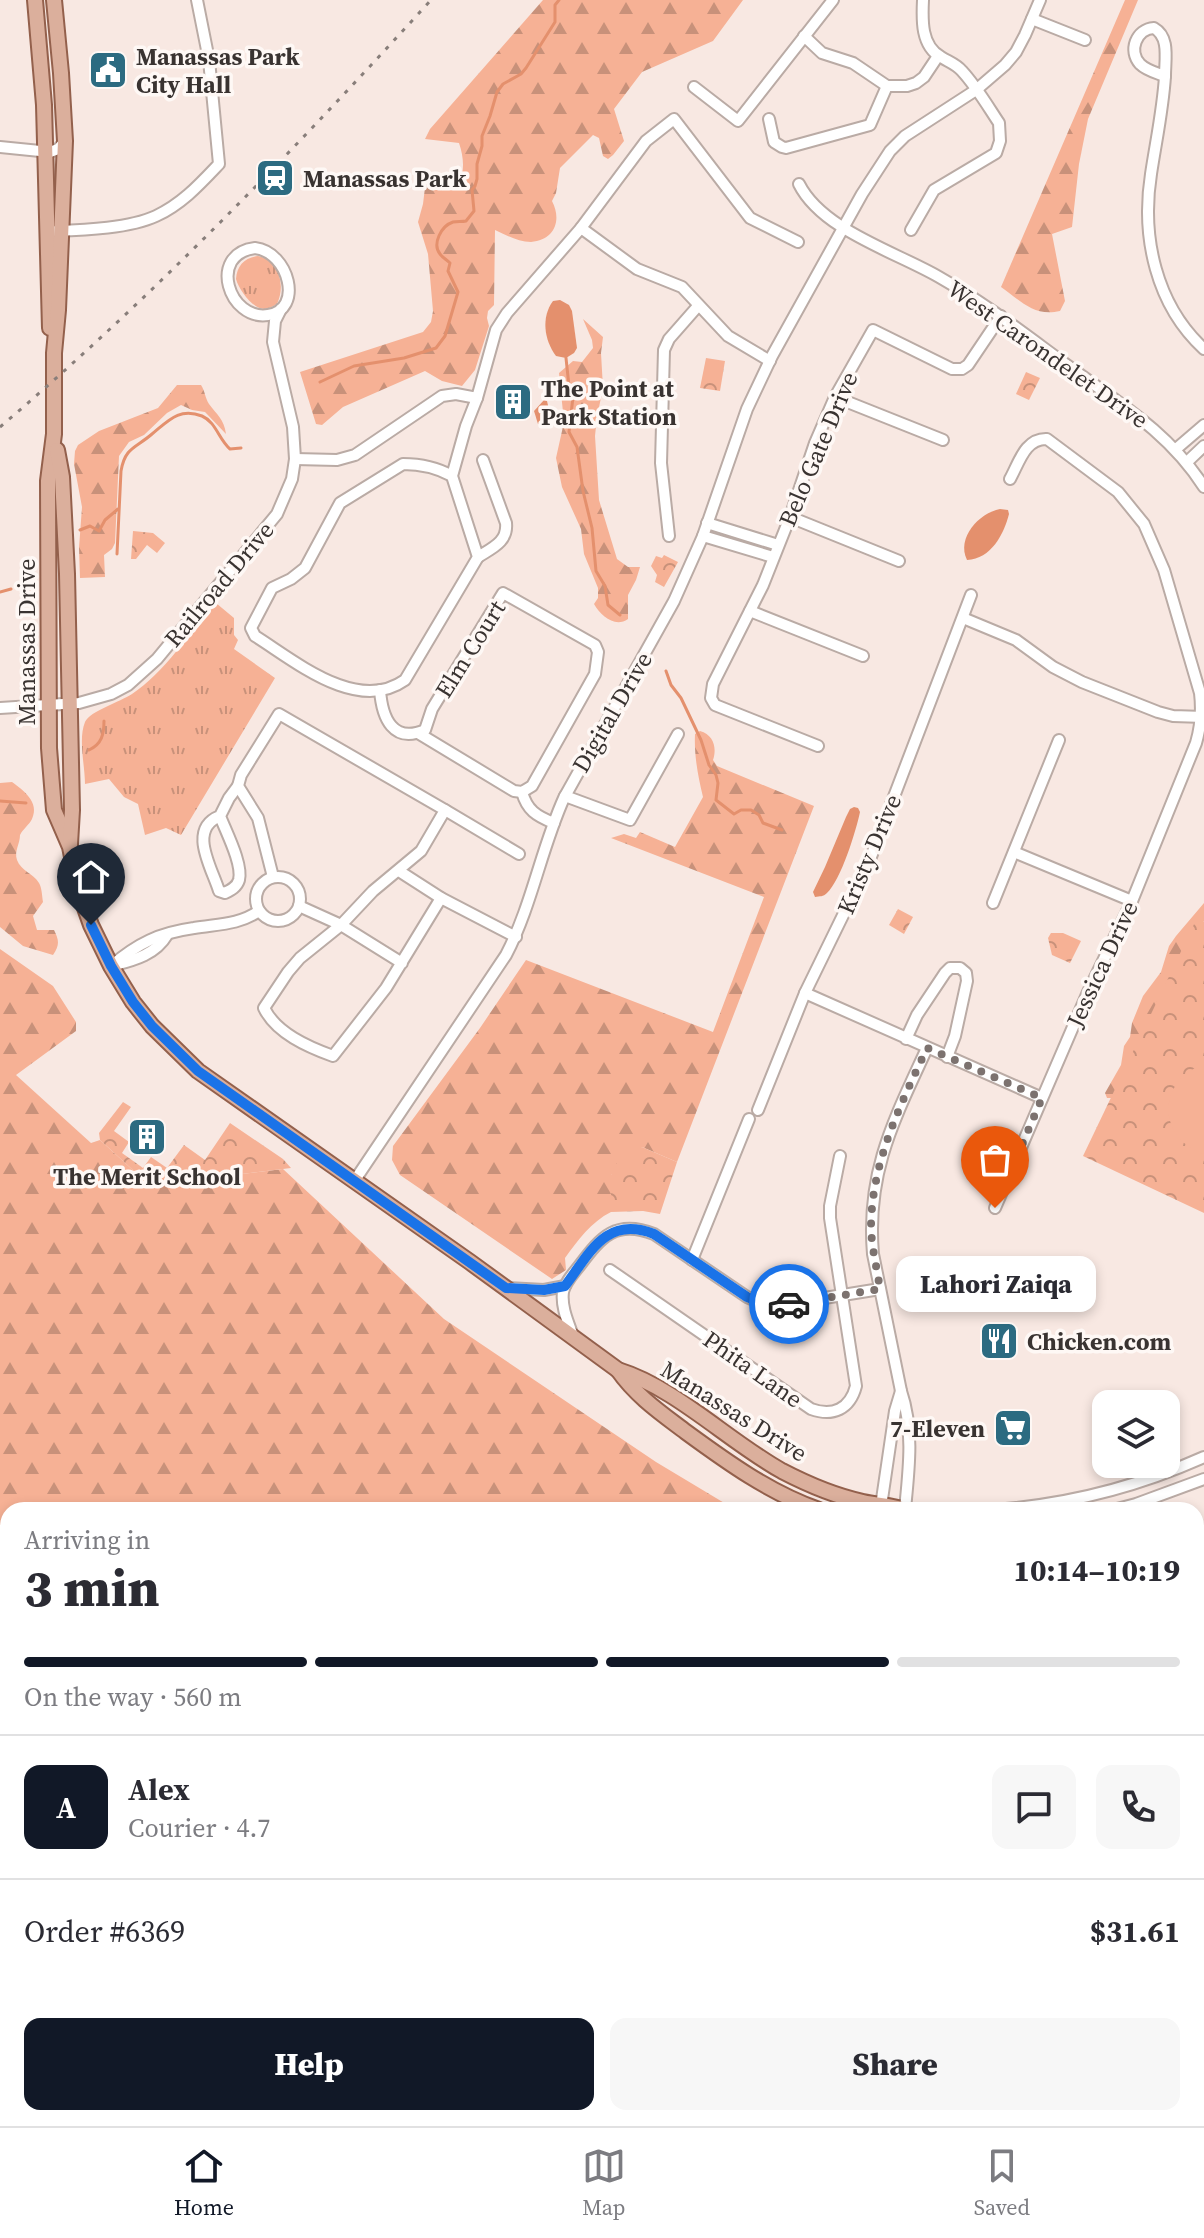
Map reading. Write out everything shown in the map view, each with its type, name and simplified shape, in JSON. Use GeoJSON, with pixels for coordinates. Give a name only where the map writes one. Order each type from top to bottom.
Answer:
{"type":"FeatureCollection","features":[{"type":"Feature","properties":{"kind":"main road","name":"Manassas Drive"},"geometry":{"type":"LineString","coordinates":[[35,0],[54,232],[54,434],[48,481],[48,705],[54,810],[70,847],[79,891],[91,925],[111,966],[152,1026],[198,1071],[618,1370],[659,1389],[783,1472],[860,1502]]}},
{"type":"Feature","properties":{"kind":"main road","name":"Manassas Drive"},"geometry":{"type":"LineString","coordinates":[[54,0],[65,141],[54,232]]}},
{"type":"Feature","properties":{"kind":"main road","name":"Manassas Drive"},"geometry":{"type":"LineString","coordinates":[[54,434],[62,477],[67,574],[72,810],[70,847]]}},
{"type":"Feature","properties":{"kind":"main road","name":"Manassas Drive"},"geometry":{"type":"LineString","coordinates":[[618,1370],[629,1386],[651,1406],[720,1456],[765,1485],[802,1502]]}},
{"type":"Feature","properties":{"kind":"street"},"geometry":{"type":"LineString","coordinates":[[54,232],[122,225],[153,218],[192,192],[219,164],[209,60],[197,0]]}},
{"type":"Feature","properties":{"kind":"street"},"geometry":{"type":"LineString","coordinates":[[694,87],[738,121],[833,0]]}},
{"type":"Feature","properties":{"kind":"street"},"geometry":{"type":"LineString","coordinates":[[911,230],[934,190],[993,156],[998,148],[1000,125],[961,70],[932,50],[925,37],[923,0]]}},
{"type":"Feature","properties":{"kind":"street","name":"Digital Drive"},"geometry":{"type":"LineString","coordinates":[[355,1180],[516,937],[565,796],[674,601],[703,536],[747,409],[843,227],[890,151],[905,136],[991,79],[1016,52],[1040,0]]}},
{"type":"Feature","properties":{"kind":"street"},"geometry":{"type":"LineString","coordinates":[[1032,19],[1085,40]]}},
{"type":"Feature","properties":{"kind":"street"},"geometry":{"type":"LineString","coordinates":[[1165,76],[1144,67],[1136,56],[1136,39],[1145,29],[1159,30],[1165,39],[1165,76],[1164,103],[1149,186],[1150,245],[1170,307],[1204,349]]}},
{"type":"Feature","properties":{"kind":"street"},"geometry":{"type":"LineString","coordinates":[[804,36],[822,53],[853,63],[887,86],[916,83],[924,77],[938,56]]}},
{"type":"Feature","properties":{"kind":"street"},"geometry":{"type":"LineString","coordinates":[[769,119],[774,142],[786,148],[870,125],[887,86]]}},
{"type":"Feature","properties":{"kind":"street"},"geometry":{"type":"LineString","coordinates":[[478,557],[452,476],[496,330],[507,313],[581,228],[646,141],[674,119],[750,218],[798,242]]}},
{"type":"Feature","properties":{"kind":"street"},"geometry":{"type":"LineString","coordinates":[[0,147],[53,152],[65,141]]}},
{"type":"Feature","properties":{"kind":"street","name":"West Carondelet Drive"},"geometry":{"type":"LineString","coordinates":[[799,184],[812,204],[843,227],[938,276],[1001,316],[1134,414],[1176,449],[1204,487]]}},
{"type":"Feature","properties":{"kind":"street"},"geometry":{"type":"LineString","coordinates":[[581,228],[637,269],[682,287],[728,336],[770,361]]}},
{"type":"Feature","properties":{"kind":"street","name":"Railroad Drive"},"geometry":{"type":"LineString","coordinates":[[0,708],[70,704],[97,699],[128,685],[157,659],[277,514],[292,479],[295,459],[292,423],[273,342],[275,321],[285,303],[289,284],[283,266],[270,252],[249,249],[236,257],[228,269],[227,278],[233,297],[251,312],[273,342]]}},
{"type":"Feature","properties":{"kind":"street"},"geometry":{"type":"LineString","coordinates":[[669,536],[661,463],[664,350],[669,339],[698,306]]}},
{"type":"Feature","properties":{"kind":"street"},"geometry":{"type":"LineString","coordinates":[[251,312],[266,316],[281,309]]}},
{"type":"Feature","properties":{"kind":"street","name":"Belo Gate Drive"},"geometry":{"type":"LineString","coordinates":[[818,746],[715,705],[711,698],[713,684],[750,611],[790,517],[815,443],[835,397],[873,330],[952,369],[962,369],[972,361],[1001,316]]}},
{"type":"Feature","properties":{"kind":"street"},"geometry":{"type":"LineString","coordinates":[[295,459],[337,460],[355,455],[442,396],[456,394],[477,398]]}},
{"type":"Feature","properties":{"kind":"street"},"geometry":{"type":"LineString","coordinates":[[835,397],[943,440]]}},
{"type":"Feature","properties":{"kind":"street"},"geometry":{"type":"LineString","coordinates":[[1176,449],[1204,425]]}},
{"type":"Feature","properties":{"kind":"street"},"geometry":{"type":"LineString","coordinates":[[963,618],[1016,640],[1053,667],[1082,682],[1158,712],[1202,717],[1200,693],[1164,570],[1151,537],[1133,509],[1118,492],[1047,439],[1039,439],[1028,445],[1010,479]]}},
{"type":"Feature","properties":{"kind":"street"},"geometry":{"type":"LineString","coordinates":[[1187,462],[1204,446]]}},
{"type":"Feature","properties":{"kind":"street"},"geometry":{"type":"LineString","coordinates":[[452,476],[439,469],[403,464],[340,503],[305,568],[272,588],[251,628],[255,636],[333,684],[361,690],[380,690],[405,680],[478,557],[504,539],[507,532],[483,460]]}},
{"type":"Feature","properties":{"kind":"street"},"geometry":{"type":"LineString","coordinates":[[790,517],[899,561]]}},
{"type":"Feature","properties":{"kind":"street","name":"Belo Gate Drive"},"geometry":{"type":"LineString","coordinates":[[707,523],[778,545]]}},
{"type":"Feature","properties":{"kind":"street","name":"Belo Gate Drive"},"geometry":{"type":"LineString","coordinates":[[703,536],[773,557]]}},
{"type":"Feature","properties":{"kind":"street","name":"Elm Court"},"geometry":{"type":"LineString","coordinates":[[418,733],[425,730],[432,709],[503,593],[595,645],[598,652],[595,674],[532,786],[522,792]]}},
{"type":"Feature","properties":{"kind":"street","name":"Kristy Drive"},"geometry":{"type":"LineString","coordinates":[[758,1110],[805,993],[869,862],[971,595]]}},
{"type":"Feature","properties":{"kind":"street"},"geometry":{"type":"LineString","coordinates":[[750,611],[863,656]]}},
{"type":"Feature","properties":{"kind":"street"},"geometry":{"type":"LineString","coordinates":[[380,690],[383,713],[389,725],[410,735],[418,733],[514,791],[522,792],[526,805],[543,819],[554,823]]}},
{"type":"Feature","properties":{"kind":"street"},"geometry":{"type":"LineString","coordinates":[[220,816],[237,861],[240,879],[234,889],[225,893],[219,891],[202,842],[205,828],[212,819],[220,816],[279,714],[519,854]]}},
{"type":"Feature","properties":{"kind":"street","name":"Jessica Drive"},"geometry":{"type":"LineString","coordinates":[[995,1208],[1088,992],[1132,901],[1196,743],[1202,717]]}},
{"type":"Feature","properties":{"kind":"street"},"geometry":{"type":"LineString","coordinates":[[565,796],[630,820],[678,734]]}},
{"type":"Feature","properties":{"kind":"street"},"geometry":{"type":"LineString","coordinates":[[993,903],[1059,740]]}},
{"type":"Feature","properties":{"kind":"street"},"geometry":{"type":"LineString","coordinates":[[238,786],[258,818],[273,877]]}},
{"type":"Feature","properties":{"kind":"street"},"geometry":{"type":"LineString","coordinates":[[441,898],[386,988],[333,1056],[310,1047],[268,1016],[264,1008],[294,965],[421,851],[445,810]]}},
{"type":"Feature","properties":{"kind":"street"},"geometry":{"type":"LineString","coordinates":[[1014,852],[1132,901]]}},
{"type":"Feature","properties":{"kind":"street"},"geometry":{"type":"LineString","coordinates":[[399,871],[441,898],[516,937]]}},
{"type":"Feature","properties":{"kind":"street"},"geometry":{"type":"LineString","coordinates":[[273,877],[293,882],[300,893],[299,906],[296,913],[283,921],[269,920],[259,911],[256,903],[258,889],[273,877]]}},
{"type":"Feature","properties":{"kind":"street"},"geometry":{"type":"LineString","coordinates":[[299,906],[341,925],[402,963]]}},
{"type":"Feature","properties":{"kind":"street"},"geometry":{"type":"LineString","coordinates":[[111,966],[154,936],[233,923],[259,911]]}},
{"type":"Feature","properties":{"kind":"street"},"geometry":{"type":"LineString","coordinates":[[906,1039],[917,1015],[945,973],[950,968],[960,968],[966,973],[967,981],[947,1057]]}},
{"type":"Feature","properties":{"kind":"street"},"geometry":{"type":"LineString","coordinates":[[805,993],[1042,1098]]}},
{"type":"Feature","properties":{"kind":"street"},"geometry":{"type":"LineString","coordinates":[[906,1502],[909,1413],[901,1391],[871,1231],[878,1167],[893,1121],[927,1048]]}},
{"type":"Feature","properties":{"kind":"street"},"geometry":{"type":"LineString","coordinates":[[692,1260],[749,1119]]}},
{"type":"Feature","properties":{"kind":"street","name":"Phita Lane"},"geometry":{"type":"LineString","coordinates":[[610,1270],[811,1409],[826,1413],[843,1409],[856,1386],[830,1212],[840,1156]]}},
{"type":"Feature","properties":{"kind":"street"},"geometry":{"type":"LineString","coordinates":[[574,1338],[563,1303],[565,1286],[595,1245],[612,1232],[622,1229],[638,1228],[654,1234],[747,1297],[761,1303],[775,1306],[880,1289]]}},
{"type":"Feature","properties":{"kind":"street"},"geometry":{"type":"LineString","coordinates":[[506,1288],[544,1290],[565,1286]]}},
{"type":"Feature","properties":{"kind":"street"},"geometry":{"type":"LineString","coordinates":[[881,1502],[901,1391]]}},
{"type":"Feature","properties":{"kind":"street"},"geometry":{"type":"LineString","coordinates":[[1057,1502],[1118,1489],[1204,1457]]}},
{"type":"Feature","properties":{"kind":"street"},"geometry":{"type":"LineString","coordinates":[[1142,1502],[1204,1479]]}},
{"type":"Feature","properties":{"kind":"green space"},"geometry":{"type":"Polygon","coordinates":[[[543,0],[743,0],[713,41],[642,72],[614,109],[624,141],[613,155],[608,159],[603,156],[599,138],[593,135],[560,168],[552,201],[556,222],[551,233],[531,242],[517,240],[495,230],[494,305],[488,311],[489,326],[475,370],[462,386],[442,381],[425,371],[343,407],[322,425],[316,424],[300,372],[423,332],[431,322],[433,311],[428,254],[418,222],[427,171],[458,185],[463,165],[459,143],[425,139],[430,129],[543,0]]]}},
{"type":"Feature","properties":{"kind":"green space"},"geometry":{"type":"Polygon","coordinates":[[[1125,0],[1138,0],[1088,119],[1072,227],[1052,234],[1065,301],[1060,311],[1035,310],[1001,287],[1125,0]]]}},
{"type":"Feature","properties":{"kind":"green space"},"geometry":{"type":"Polygon","coordinates":[[[258,256],[271,263],[279,274],[280,297],[277,304],[266,309],[251,302],[236,279],[242,263],[258,256]]]}},
{"type":"Feature","properties":{"kind":"green space"},"geometry":{"type":"Polygon","coordinates":[[[583,319],[603,337],[603,388],[595,436],[599,500],[617,559],[628,567],[640,567],[628,595],[628,619],[618,622],[600,613],[594,604],[598,598],[598,588],[584,554],[581,529],[562,487],[556,458],[564,422],[559,373],[573,361],[582,362],[593,348],[583,319]]]}},
{"type":"Feature","properties":{"kind":"green space"},"geometry":{"type":"Polygon","coordinates":[[[706,358],[725,361],[720,391],[700,388],[706,358]]]}},
{"type":"Feature","properties":{"kind":"green space"},"geometry":{"type":"Polygon","coordinates":[[[1026,372],[1040,378],[1029,400],[1016,394],[1026,372]]]}},
{"type":"Feature","properties":{"kind":"green space"},"geometry":{"type":"Polygon","coordinates":[[[177,385],[201,385],[226,434],[205,412],[181,405],[167,413],[144,435],[129,442],[119,456],[115,543],[104,555],[105,577],[80,578],[82,507],[74,464],[78,445],[99,431],[158,408],[177,385]]]}},
{"type":"Feature","properties":{"kind":"green space"},"geometry":{"type":"Polygon","coordinates":[[[133,531],[153,533],[165,543],[157,553],[147,545],[136,559],[131,559],[133,531]]]}},
{"type":"Feature","properties":{"kind":"green space"},"geometry":{"type":"Polygon","coordinates":[[[664,555],[678,562],[664,587],[655,582],[657,575],[651,566],[656,556],[662,558],[664,555]]]}},
{"type":"Feature","properties":{"kind":"green space"},"geometry":{"type":"Polygon","coordinates":[[[216,603],[234,618],[234,635],[238,640],[234,649],[275,678],[181,835],[166,828],[145,835],[138,804],[124,797],[109,779],[85,784],[82,744],[85,722],[93,714],[144,685],[166,664],[216,603]]]}},
{"type":"Feature","properties":{"kind":"green space"},"geometry":{"type":"Polygon","coordinates":[[[700,731],[713,742],[713,760],[717,766],[814,806],[677,1162],[642,1147],[611,1175],[611,1212],[585,1232],[565,1258],[566,1270],[552,1279],[400,1175],[392,1160],[393,1146],[526,960],[713,1032],[764,897],[611,838],[624,834],[636,838],[640,832],[675,847],[703,797],[695,750],[695,734],[700,731]]]}},
{"type":"Feature","properties":{"kind":"green space"},"geometry":{"type":"Polygon","coordinates":[[[12,782],[29,797],[34,807],[32,819],[20,835],[16,857],[21,867],[40,885],[43,902],[33,916],[37,930],[54,930],[58,942],[53,955],[23,946],[0,927],[0,783],[12,782]]]}},
{"type":"Feature","properties":{"kind":"green space"},"geometry":{"type":"Polygon","coordinates":[[[1204,903],[1204,921],[1113,1098],[1107,1098],[1105,1093],[1121,1065],[1124,1046],[1130,1037],[1143,996],[1161,972],[1169,946],[1204,903]]]}},
{"type":"Feature","properties":{"kind":"green space"},"geometry":{"type":"Polygon","coordinates":[[[898,909],[913,917],[904,934],[889,925],[898,909]]]}},
{"type":"Feature","properties":{"kind":"green space"},"geometry":{"type":"Polygon","coordinates":[[[1197,918],[1204,922],[1204,1213],[1083,1156],[1197,918]]]}},
{"type":"Feature","properties":{"kind":"green space"},"geometry":{"type":"Polygon","coordinates":[[[1051,933],[1063,933],[1081,941],[1070,963],[1052,955],[1048,938],[1051,933]]]}},
{"type":"Feature","properties":{"kind":"green space"},"geometry":{"type":"Polygon","coordinates":[[[0,949],[53,986],[76,1022],[76,1031],[16,1075],[91,1143],[100,1140],[135,1172],[218,1177],[283,1169],[444,1319],[656,1462],[723,1502],[0,1502],[0,949]]]}},
{"type":"Feature","properties":{"kind":"green space"},"geometry":{"type":"Polygon","coordinates":[[[1197,1067],[1204,1071],[1204,1154],[1189,1147],[1179,1137],[1169,1113],[1175,1087],[1197,1067]]]}},
{"type":"Feature","properties":{"kind":"green space"},"geometry":{"type":"Polygon","coordinates":[[[123,1102],[131,1107],[114,1131],[129,1142],[122,1153],[143,1168],[151,1157],[167,1168],[184,1145],[205,1160],[230,1123],[283,1159],[291,1168],[218,1177],[135,1172],[100,1140],[99,1133],[123,1102]]]}},
{"type":"Feature","properties":{"kind":"green space"},"geometry":{"type":"Polygon","coordinates":[[[642,1147],[677,1162],[660,1214],[611,1212],[611,1175],[622,1153],[642,1147]]]}},
{"type":"Feature","properties":{"kind":"shaded area"},"geometry":{"type":"Polygon","coordinates":[[[560,300],[572,311],[577,348],[566,358],[556,356],[546,328],[549,307],[553,301],[560,300]]]}},
{"type":"Feature","properties":{"kind":"shaded area"},"geometry":{"type":"Polygon","coordinates":[[[544,400],[550,414],[542,425],[538,424],[534,411],[544,400]]]}},
{"type":"Feature","properties":{"kind":"shaded area"},"geometry":{"type":"Polygon","coordinates":[[[1000,509],[1008,510],[1009,514],[1000,537],[983,555],[967,560],[964,552],[967,535],[977,521],[1000,509]]]}},
{"type":"Feature","properties":{"kind":"shaded area"},"geometry":{"type":"Polygon","coordinates":[[[854,807],[860,812],[843,867],[827,893],[815,897],[813,892],[846,817],[854,807]]]}},
{"type":"Feature","properties":{"kind":"waterway"},"geometry":{"type":"LineString","coordinates":[[320,382],[354,366],[404,358],[436,348],[445,336],[458,292],[448,271],[450,263],[438,250],[439,236],[449,224],[466,221],[474,211],[472,190],[477,179],[482,136],[497,92],[526,68],[555,22],[555,5],[559,0]]}},
{"type":"Feature","properties":{"kind":"waterway"},"geometry":{"type":"LineString","coordinates":[[566,358],[573,397],[569,432],[577,447],[592,528],[596,571],[605,586],[608,605],[620,615]]}},
{"type":"Feature","properties":{"kind":"waterway"},"geometry":{"type":"LineString","coordinates":[[117,554],[121,471],[125,457],[132,449],[169,420],[187,413],[207,419],[230,449],[241,448]]}},
{"type":"Feature","properties":{"kind":"waterway"},"geometry":{"type":"LineString","coordinates":[[80,530],[90,526],[99,531],[105,520],[118,509]]}},
{"type":"Feature","properties":{"kind":"waterway"},"geometry":{"type":"LineString","coordinates":[[0,592],[11,589]]}},
{"type":"Feature","properties":{"kind":"waterway"},"geometry":{"type":"LineString","coordinates":[[666,671],[716,775],[716,800],[734,814],[751,810],[759,815],[763,823],[782,830]]}},
{"type":"Feature","properties":{"kind":"waterway"},"geometry":{"type":"LineString","coordinates":[[89,750],[101,738],[104,721]]}},
{"type":"Feature","properties":{"kind":"waterway"},"geometry":{"type":"LineString","coordinates":[[0,801],[26,803]]}},
{"type":"Feature","properties":{"kind":"railway"},"geometry":{"type":"LineString","coordinates":[[0,427],[168,274],[328,111],[431,0]]}},
{"type":"Feature","properties":{"kind":"way so far"},"geometry":{"type":"LineString","coordinates":[[789,1304],[880,1289],[871,1231],[878,1167],[893,1121],[927,1048],[1042,1098],[995,1208]]}},
{"type":"Feature","properties":{"kind":"place","name":"Manassas Park City Hall"},"geometry":{"type":"Point","coordinates":[108,70]}},
{"type":"Feature","properties":{"kind":"place","name":"Manassas Park"},"geometry":{"type":"Point","coordinates":[275,178]}},
{"type":"Feature","properties":{"kind":"place","name":"The Point at Park Station"},"geometry":{"type":"Point","coordinates":[513,402]}},
{"type":"Feature","properties":{"kind":"place","name":"The Merit School"},"geometry":{"type":"Point","coordinates":[147,1137]}},
{"type":"Feature","properties":{"kind":"place","name":"Lahori Zaiqa"},"geometry":{"type":"Point","coordinates":[995,1208]}},
{"type":"Feature","properties":{"kind":"place","name":"Chicken.com"},"geometry":{"type":"Point","coordinates":[999,1341]}},
{"type":"Feature","properties":{"kind":"place","name":"7-Eleven"},"geometry":{"type":"Point","coordinates":[1013,1428]}},
{"type":"Feature","properties":{"kind":"route"},"geometry":{"type":"LineString","coordinates":[[91,925],[133,1002],[152,1026],[198,1071],[506,1288],[544,1290],[565,1286],[602,1238],[630,1227],[654,1234],[747,1297],[775,1306],[789,1304]]}}]}
